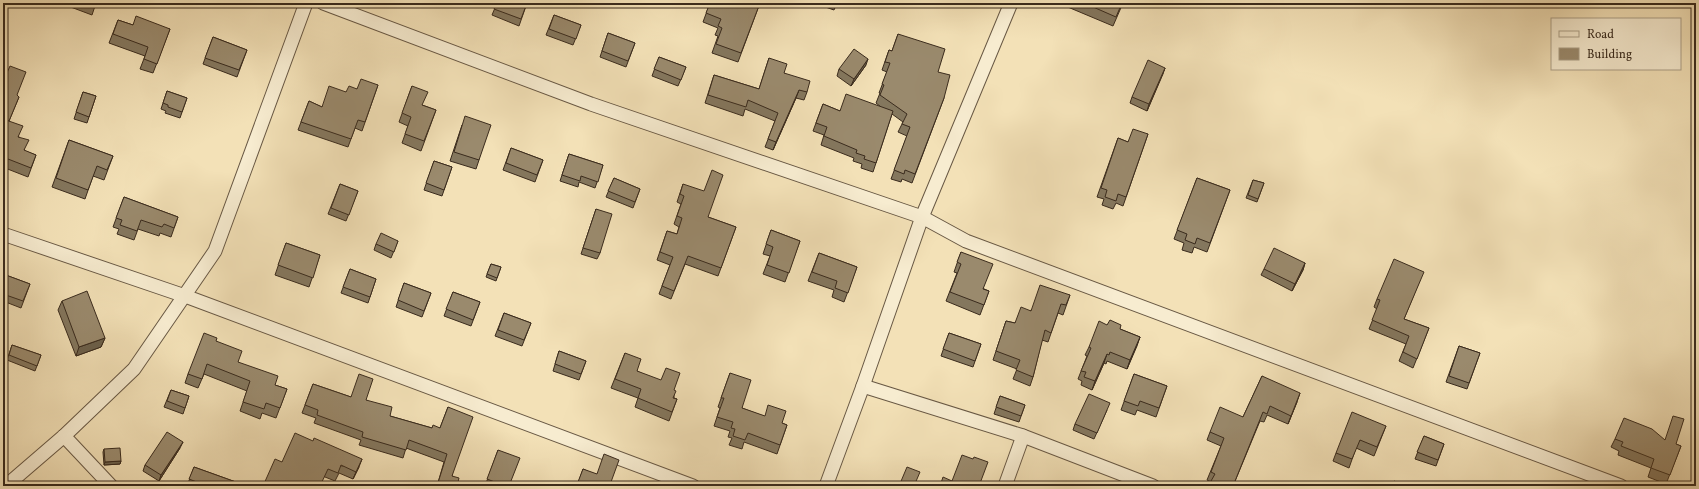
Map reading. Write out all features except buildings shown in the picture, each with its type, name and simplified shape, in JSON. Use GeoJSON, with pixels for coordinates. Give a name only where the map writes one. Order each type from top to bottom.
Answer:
{"type":"FeatureCollection","features":[{"type":"Feature","properties":{"kind":"street"},"geometry":{"type":"LineString","coordinates":[[6,486],[64,436],[134,369],[215,251],[306,3]]}},
{"type":"Feature","properties":{"kind":"street"},"geometry":{"type":"LineString","coordinates":[[323,3],[590,104],[922,217],[966,241],[1621,486]]}},
{"type":"Feature","properties":{"kind":"street"},"geometry":{"type":"LineString","coordinates":[[826,486],[863,386],[922,217],[1011,3]]}},
{"type":"Feature","properties":{"kind":"street"},"geometry":{"type":"LineString","coordinates":[[3,234],[185,296],[694,486]]}},
{"type":"Feature","properties":{"kind":"street"},"geometry":{"type":"LineString","coordinates":[[863,386],[1023,436],[1153,486]]}},
{"type":"Feature","properties":{"kind":"street"},"geometry":{"type":"LineString","coordinates":[[64,436],[111,486]]}},
{"type":"Feature","properties":{"kind":"street"},"geometry":{"type":"LineString","coordinates":[[1005,486],[1023,436]]}}]}
